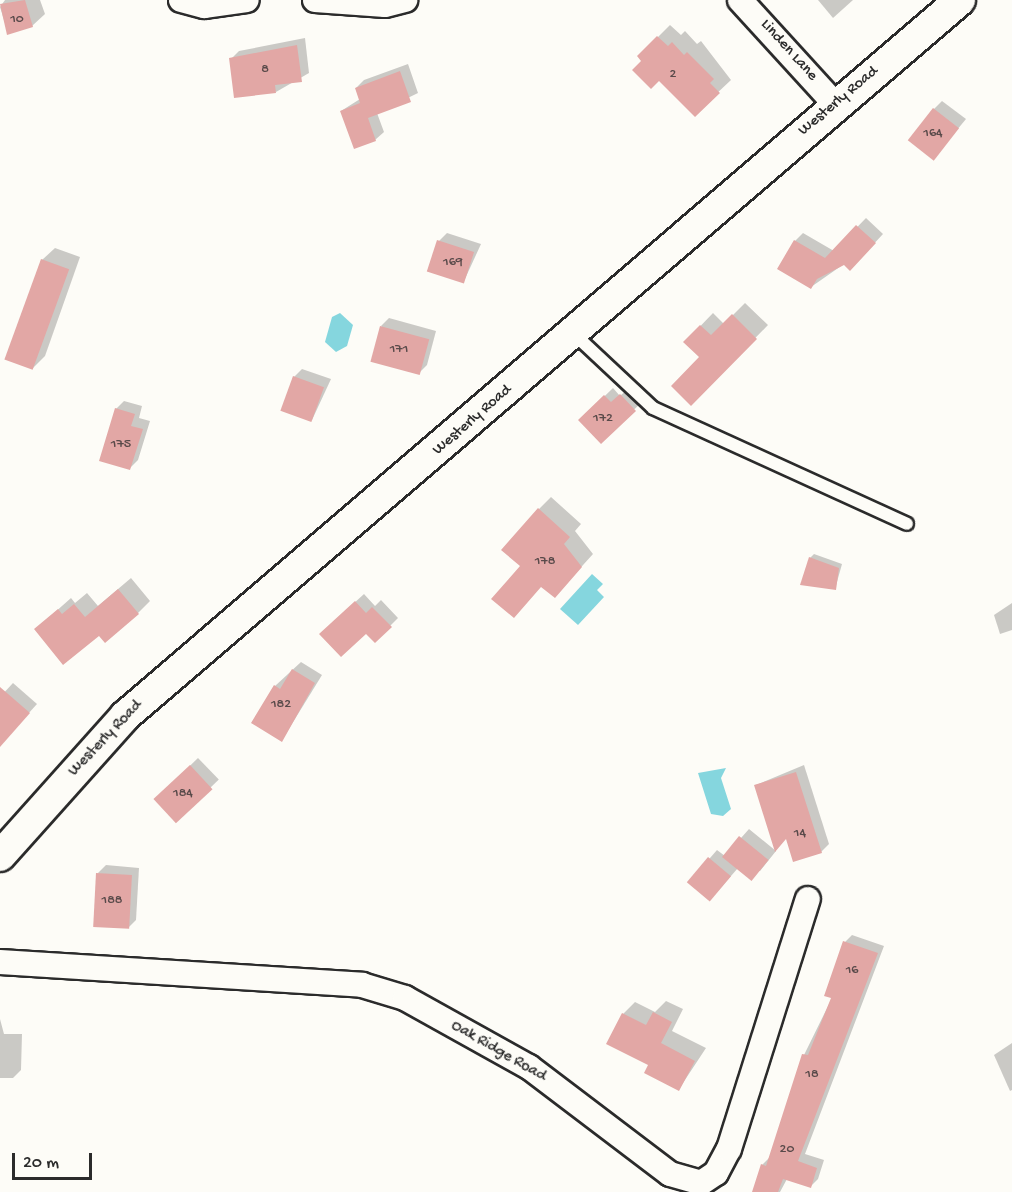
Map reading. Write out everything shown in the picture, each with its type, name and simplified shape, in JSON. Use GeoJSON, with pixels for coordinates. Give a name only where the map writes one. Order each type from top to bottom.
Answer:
{"type":"FeatureCollection","features":[{"type":"Feature","properties":{"kind":"street"},"geometry":{"type":"LineString","coordinates":[[181,0],[204,6],[247,0]]}},
{"type":"Feature","properties":{"kind":"street"},"geometry":{"type":"LineString","coordinates":[[315,0],[385,5],[405,0]]}},
{"type":"Feature","properties":{"kind":"street","name":"Linden Lane"},"geometry":{"type":"LineString","coordinates":[[740,0],[836,104]]}},
{"type":"Feature","properties":{"kind":"street","name":"Westerly Road"},"geometry":{"type":"LineString","coordinates":[[0,856],[125,716],[574,334],[836,104],[960,0]]}},
{"type":"Feature","properties":{"kind":"street","name":"Oak Ridge Road"},"geometry":{"type":"LineString","coordinates":[[0,962],[362,985],[405,998],[529,1067],[670,1174],[706,1188],[729,1149],[808,899]]}},
{"type":"Feature","properties":{"kind":"lane"},"geometry":{"type":"LineString","coordinates":[[574,334],[653,408],[907,524]]}},
{"type":"Feature","properties":{"kind":"water"},"geometry":{"type":"Polygon","coordinates":[[[340,313],[353,325],[347,346],[336,352],[325,342],[332,317],[340,313]]]}},
{"type":"Feature","properties":{"kind":"water"},"geometry":{"type":"Polygon","coordinates":[[[592,574],[603,584],[597,590],[604,597],[578,625],[560,609],[592,574]]]}},
{"type":"Feature","properties":{"kind":"water"},"geometry":{"type":"Polygon","coordinates":[[[726,768],[721,778],[731,809],[723,816],[711,814],[698,773],[726,768]]]}},
{"type":"Feature","properties":{"kind":"building"},"geometry":{"type":"Polygon","coordinates":[[[25,0],[33,27],[7,35],[0,4],[25,0]]]}},
{"type":"Feature","properties":{"kind":"building"},"geometry":{"type":"Polygon","coordinates":[[[657,36],[668,46],[672,42],[684,55],[687,52],[714,79],[710,83],[720,93],[695,117],[659,81],[651,89],[632,70],[641,61],[637,56],[657,36]]]}},
{"type":"Feature","properties":{"kind":"building"},"geometry":{"type":"Polygon","coordinates":[[[297,45],[302,82],[275,85],[276,93],[234,98],[229,58],[297,45]]]}},
{"type":"Feature","properties":{"kind":"building"},"geometry":{"type":"Polygon","coordinates":[[[400,71],[411,102],[368,118],[376,141],[354,149],[340,111],[360,103],[355,88],[400,71]]]}},
{"type":"Feature","properties":{"kind":"building"},"geometry":{"type":"Polygon","coordinates":[[[933,108],[959,128],[934,161],[908,140],[933,108]]]}},
{"type":"Feature","properties":{"kind":"building"},"geometry":{"type":"Polygon","coordinates":[[[856,225],[876,243],[850,271],[844,265],[817,279],[811,289],[777,269],[794,240],[825,258],[856,225]]]}},
{"type":"Feature","properties":{"kind":"building"},"geometry":{"type":"Polygon","coordinates":[[[437,240],[474,252],[464,283],[427,271],[437,240]]]}},
{"type":"Feature","properties":{"kind":"building"},"geometry":{"type":"Polygon","coordinates":[[[41,259],[69,269],[33,370],[4,360],[41,259]]]}},
{"type":"Feature","properties":{"kind":"building"},"geometry":{"type":"Polygon","coordinates":[[[732,314],[757,339],[691,406],[671,386],[699,357],[683,342],[700,325],[711,335],[732,314]]]}},
{"type":"Feature","properties":{"kind":"building"},"geometry":{"type":"Polygon","coordinates":[[[380,326],[429,339],[420,375],[370,362],[380,326]]]}},
{"type":"Feature","properties":{"kind":"building"},"geometry":{"type":"Polygon","coordinates":[[[293,376],[324,387],[311,422],[280,411],[293,376]]]}},
{"type":"Feature","properties":{"kind":"building"},"geometry":{"type":"Polygon","coordinates":[[[620,394],[636,411],[601,444],[578,420],[604,395],[611,402],[620,394]]]}},
{"type":"Feature","properties":{"kind":"building"},"geometry":{"type":"Polygon","coordinates":[[[115,408],[135,414],[131,426],[143,429],[130,470],[99,461],[115,408]]]}},
{"type":"Feature","properties":{"kind":"building"},"geometry":{"type":"Polygon","coordinates":[[[538,508],[570,537],[564,544],[582,567],[555,598],[541,587],[514,618],[491,599],[520,566],[501,550],[538,508]]]}},
{"type":"Feature","properties":{"kind":"building"},"geometry":{"type":"Polygon","coordinates":[[[809,557],[839,568],[836,590],[800,585],[809,557]]]}},
{"type":"Feature","properties":{"kind":"building"},"geometry":{"type":"Polygon","coordinates":[[[118,589],[139,614],[105,643],[99,636],[63,665],[34,629],[58,609],[62,614],[74,604],[85,617],[118,589]]]}},
{"type":"Feature","properties":{"kind":"building"},"geometry":{"type":"Polygon","coordinates":[[[355,601],[366,613],[372,607],[392,627],[375,643],[366,634],[341,657],[319,634],[355,601]]]}},
{"type":"Feature","properties":{"kind":"building"},"geometry":{"type":"Polygon","coordinates":[[[292,669],[315,683],[282,742],[251,723],[274,685],[280,689],[292,669]]]}},
{"type":"Feature","properties":{"kind":"building"},"geometry":{"type":"Polygon","coordinates":[[[0,687],[30,713],[0,747],[0,687]]]}},
{"type":"Feature","properties":{"kind":"building"},"geometry":{"type":"Polygon","coordinates":[[[190,765],[213,789],[176,823],[153,799],[190,765]]]}},
{"type":"Feature","properties":{"kind":"building"},"geometry":{"type":"Polygon","coordinates":[[[796,772],[822,853],[793,862],[786,839],[775,852],[754,785],[796,772]]]}},
{"type":"Feature","properties":{"kind":"building"},"geometry":{"type":"Polygon","coordinates":[[[739,836],[769,860],[752,881],[722,857],[739,836]]]}},
{"type":"Feature","properties":{"kind":"building"},"geometry":{"type":"Polygon","coordinates":[[[708,857],[731,876],[710,902],[687,882],[708,857]]]}},
{"type":"Feature","properties":{"kind":"building"},"geometry":{"type":"Polygon","coordinates":[[[96,873],[132,875],[129,929],[93,927],[96,873]]]}},
{"type":"Feature","properties":{"kind":"building"},"geometry":{"type":"Polygon","coordinates":[[[843,941],[878,953],[798,1161],[817,1168],[811,1188],[783,1179],[778,1192],[752,1192],[761,1164],[766,1166],[802,1054],[808,1055],[831,998],[824,996],[843,941]]]}},
{"type":"Feature","properties":{"kind":"building"},"geometry":{"type":"Polygon","coordinates":[[[653,1012],[672,1022],[661,1043],[695,1061],[679,1091],[644,1073],[648,1065],[606,1044],[622,1013],[646,1025],[653,1012]]]}}]}
